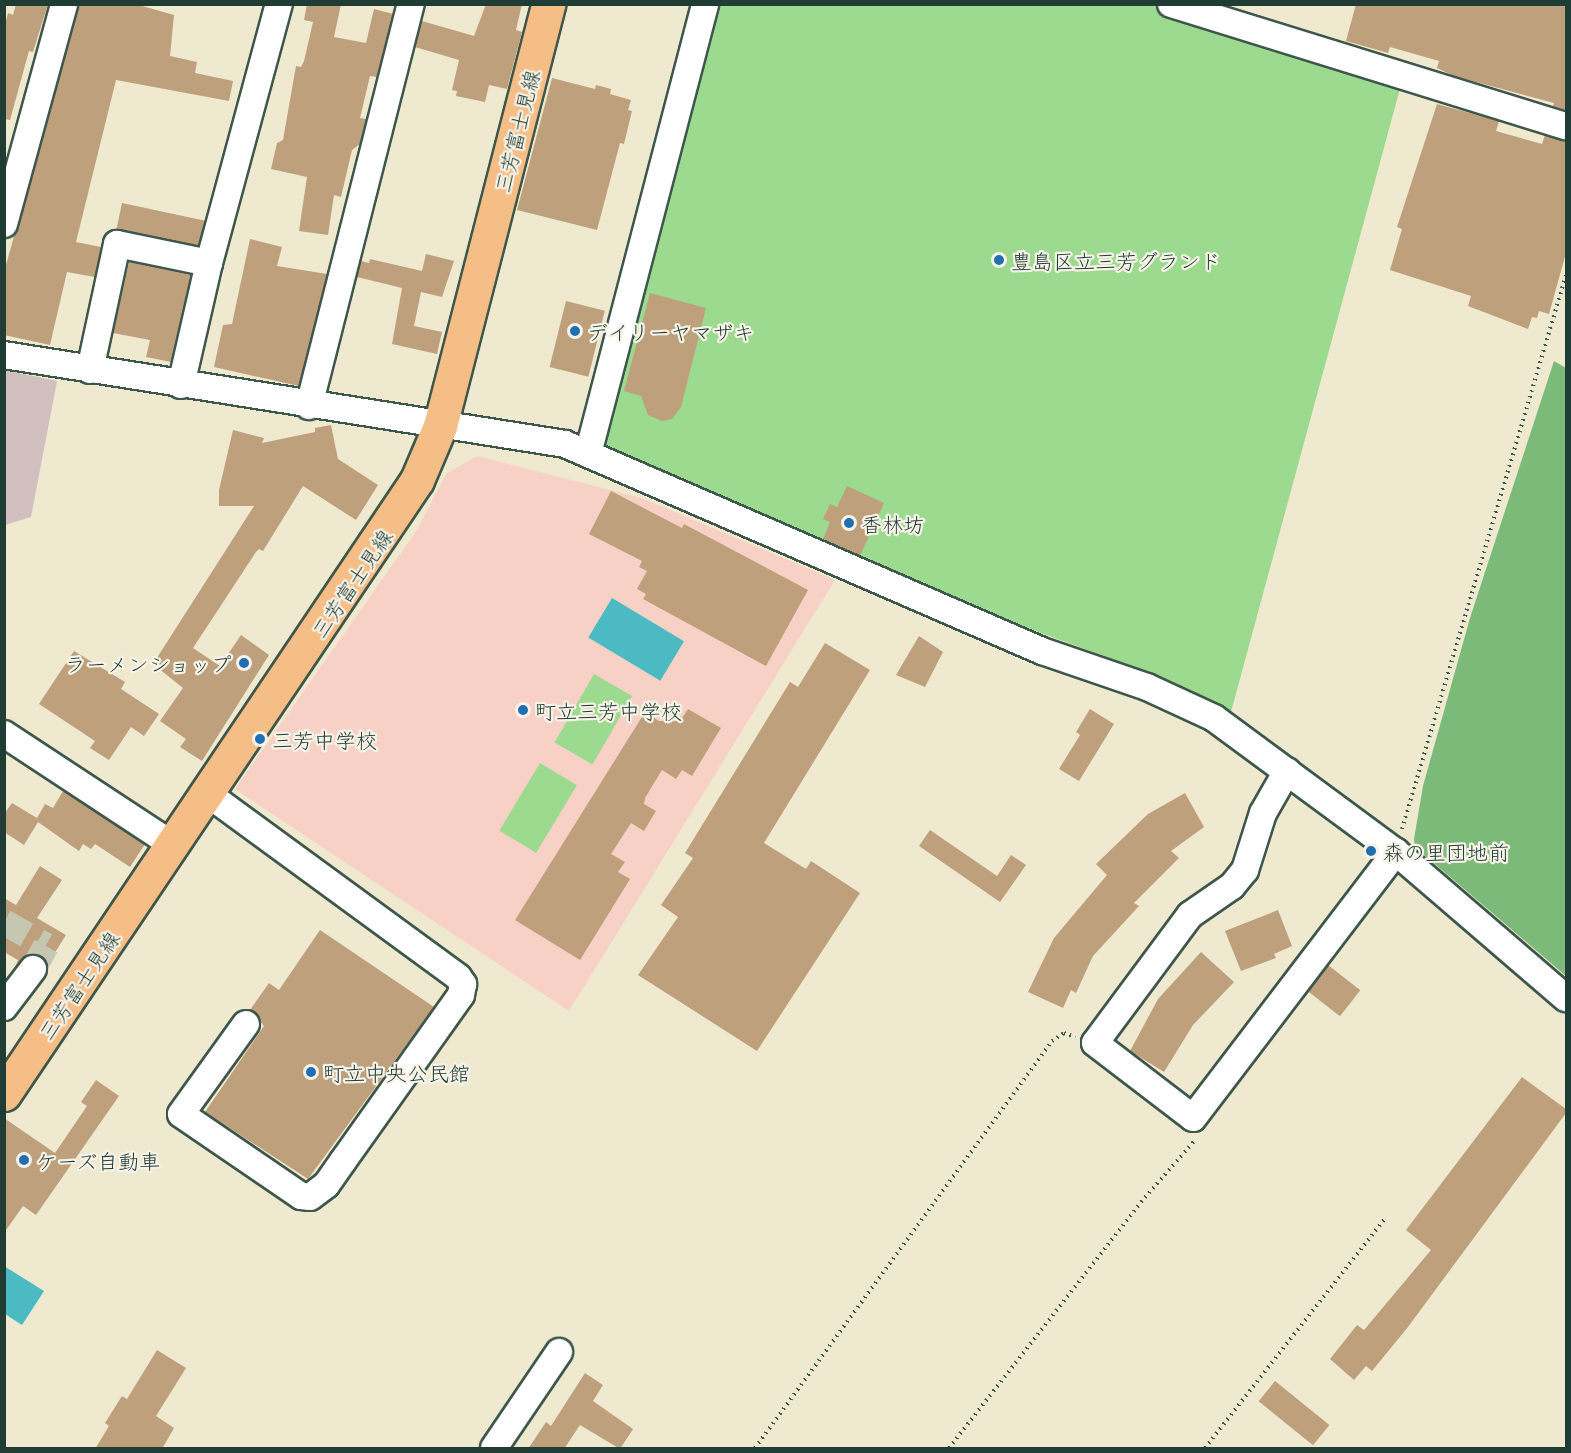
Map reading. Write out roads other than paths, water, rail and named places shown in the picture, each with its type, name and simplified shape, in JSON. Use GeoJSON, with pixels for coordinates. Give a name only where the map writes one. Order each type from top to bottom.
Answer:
{"type":"FeatureCollection","features":[{"type":"Feature","properties":{"kind":"main road","name":"三芳富士見線"},"geometry":{"type":"LineString","coordinates":[[8,1082],[208,794],[402,507],[440,426],[548,4]]}},
{"type":"Feature","properties":{"kind":"street"},"geometry":{"type":"LineString","coordinates":[[4,224],[64,4]]}},
{"type":"Feature","properties":{"kind":"street"},"geometry":{"type":"LineString","coordinates":[[181,385],[209,263],[279,4]]}},
{"type":"Feature","properties":{"kind":"street"},"geometry":{"type":"LineString","coordinates":[[309,406],[411,4]]}},
{"type":"Feature","properties":{"kind":"street"},"geometry":{"type":"LineString","coordinates":[[588,454],[705,4]]}},
{"type":"Feature","properties":{"kind":"street"},"geometry":{"type":"LineString","coordinates":[[1171,4],[1220,12],[1566,126]]}},
{"type":"Feature","properties":{"kind":"street"},"geometry":{"type":"LineString","coordinates":[[90,370],[117,244],[209,263]]}},
{"type":"Feature","properties":{"kind":"street"},"geometry":{"type":"LineString","coordinates":[[4,355],[309,406],[565,444],[1042,651],[1147,687],[1214,718],[1396,852],[1566,998]]}},
{"type":"Feature","properties":{"kind":"street"},"geometry":{"type":"LineString","coordinates":[[4,734],[173,845]]}},
{"type":"Feature","properties":{"kind":"street"},"geometry":{"type":"LineString","coordinates":[[1287,771],[1263,813],[1249,847],[1245,870],[1232,886],[1191,915],[1095,1043],[1193,1119],[1396,852]]}},
{"type":"Feature","properties":{"kind":"street"},"geometry":{"type":"LineString","coordinates":[[208,794],[458,977],[463,984],[461,995],[326,1185],[310,1197],[301,1196],[181,1114],[246,1024]]}},
{"type":"Feature","properties":{"kind":"street"},"geometry":{"type":"LineString","coordinates":[[4,1007],[33,969]]}},
{"type":"Feature","properties":{"kind":"street"},"geometry":{"type":"LineString","coordinates":[[495,1449],[559,1352]]}},
{"type":"Feature","properties":{"kind":"water"},"geometry":{"type":"Polygon","coordinates":[[[612,598],[684,641],[660,681],[588,637],[612,598]]]}},
{"type":"Feature","properties":{"kind":"water"},"geometry":{"type":"Polygon","coordinates":[[[4,1266],[44,1291],[22,1325],[5,1314],[4,1266]]]}},
{"type":"Feature","properties":{"kind":"tunnel"},"geometry":{"type":"LineString","coordinates":[[4,922],[46,946],[33,969]]}},
{"type":"Feature","properties":{"kind":"place","name":"豊島区立三芳グランド"},"geometry":{"type":"Point","coordinates":[999,260]}},
{"type":"Feature","properties":{"kind":"place","name":"デイリーヤマザキ"},"geometry":{"type":"Point","coordinates":[575,331]}},
{"type":"Feature","properties":{"kind":"place","name":"香林坊"},"geometry":{"type":"Point","coordinates":[849,523]}},
{"type":"Feature","properties":{"kind":"place","name":"ラーメンショップ"},"geometry":{"type":"Point","coordinates":[244,663]}},
{"type":"Feature","properties":{"kind":"place","name":"町立三芳中学校"},"geometry":{"type":"Point","coordinates":[523,710]}},
{"type":"Feature","properties":{"kind":"place","name":"三芳中学校"},"geometry":{"type":"Point","coordinates":[260,739]}},
{"type":"Feature","properties":{"kind":"place","name":"森の里団地前"},"geometry":{"type":"Point","coordinates":[1371,851]}},
{"type":"Feature","properties":{"kind":"place","name":"町立中央公民館"},"geometry":{"type":"Point","coordinates":[311,1072]}},
{"type":"Feature","properties":{"kind":"place","name":"ケーズ自動車"},"geometry":{"type":"Point","coordinates":[24,1160]}}]}
